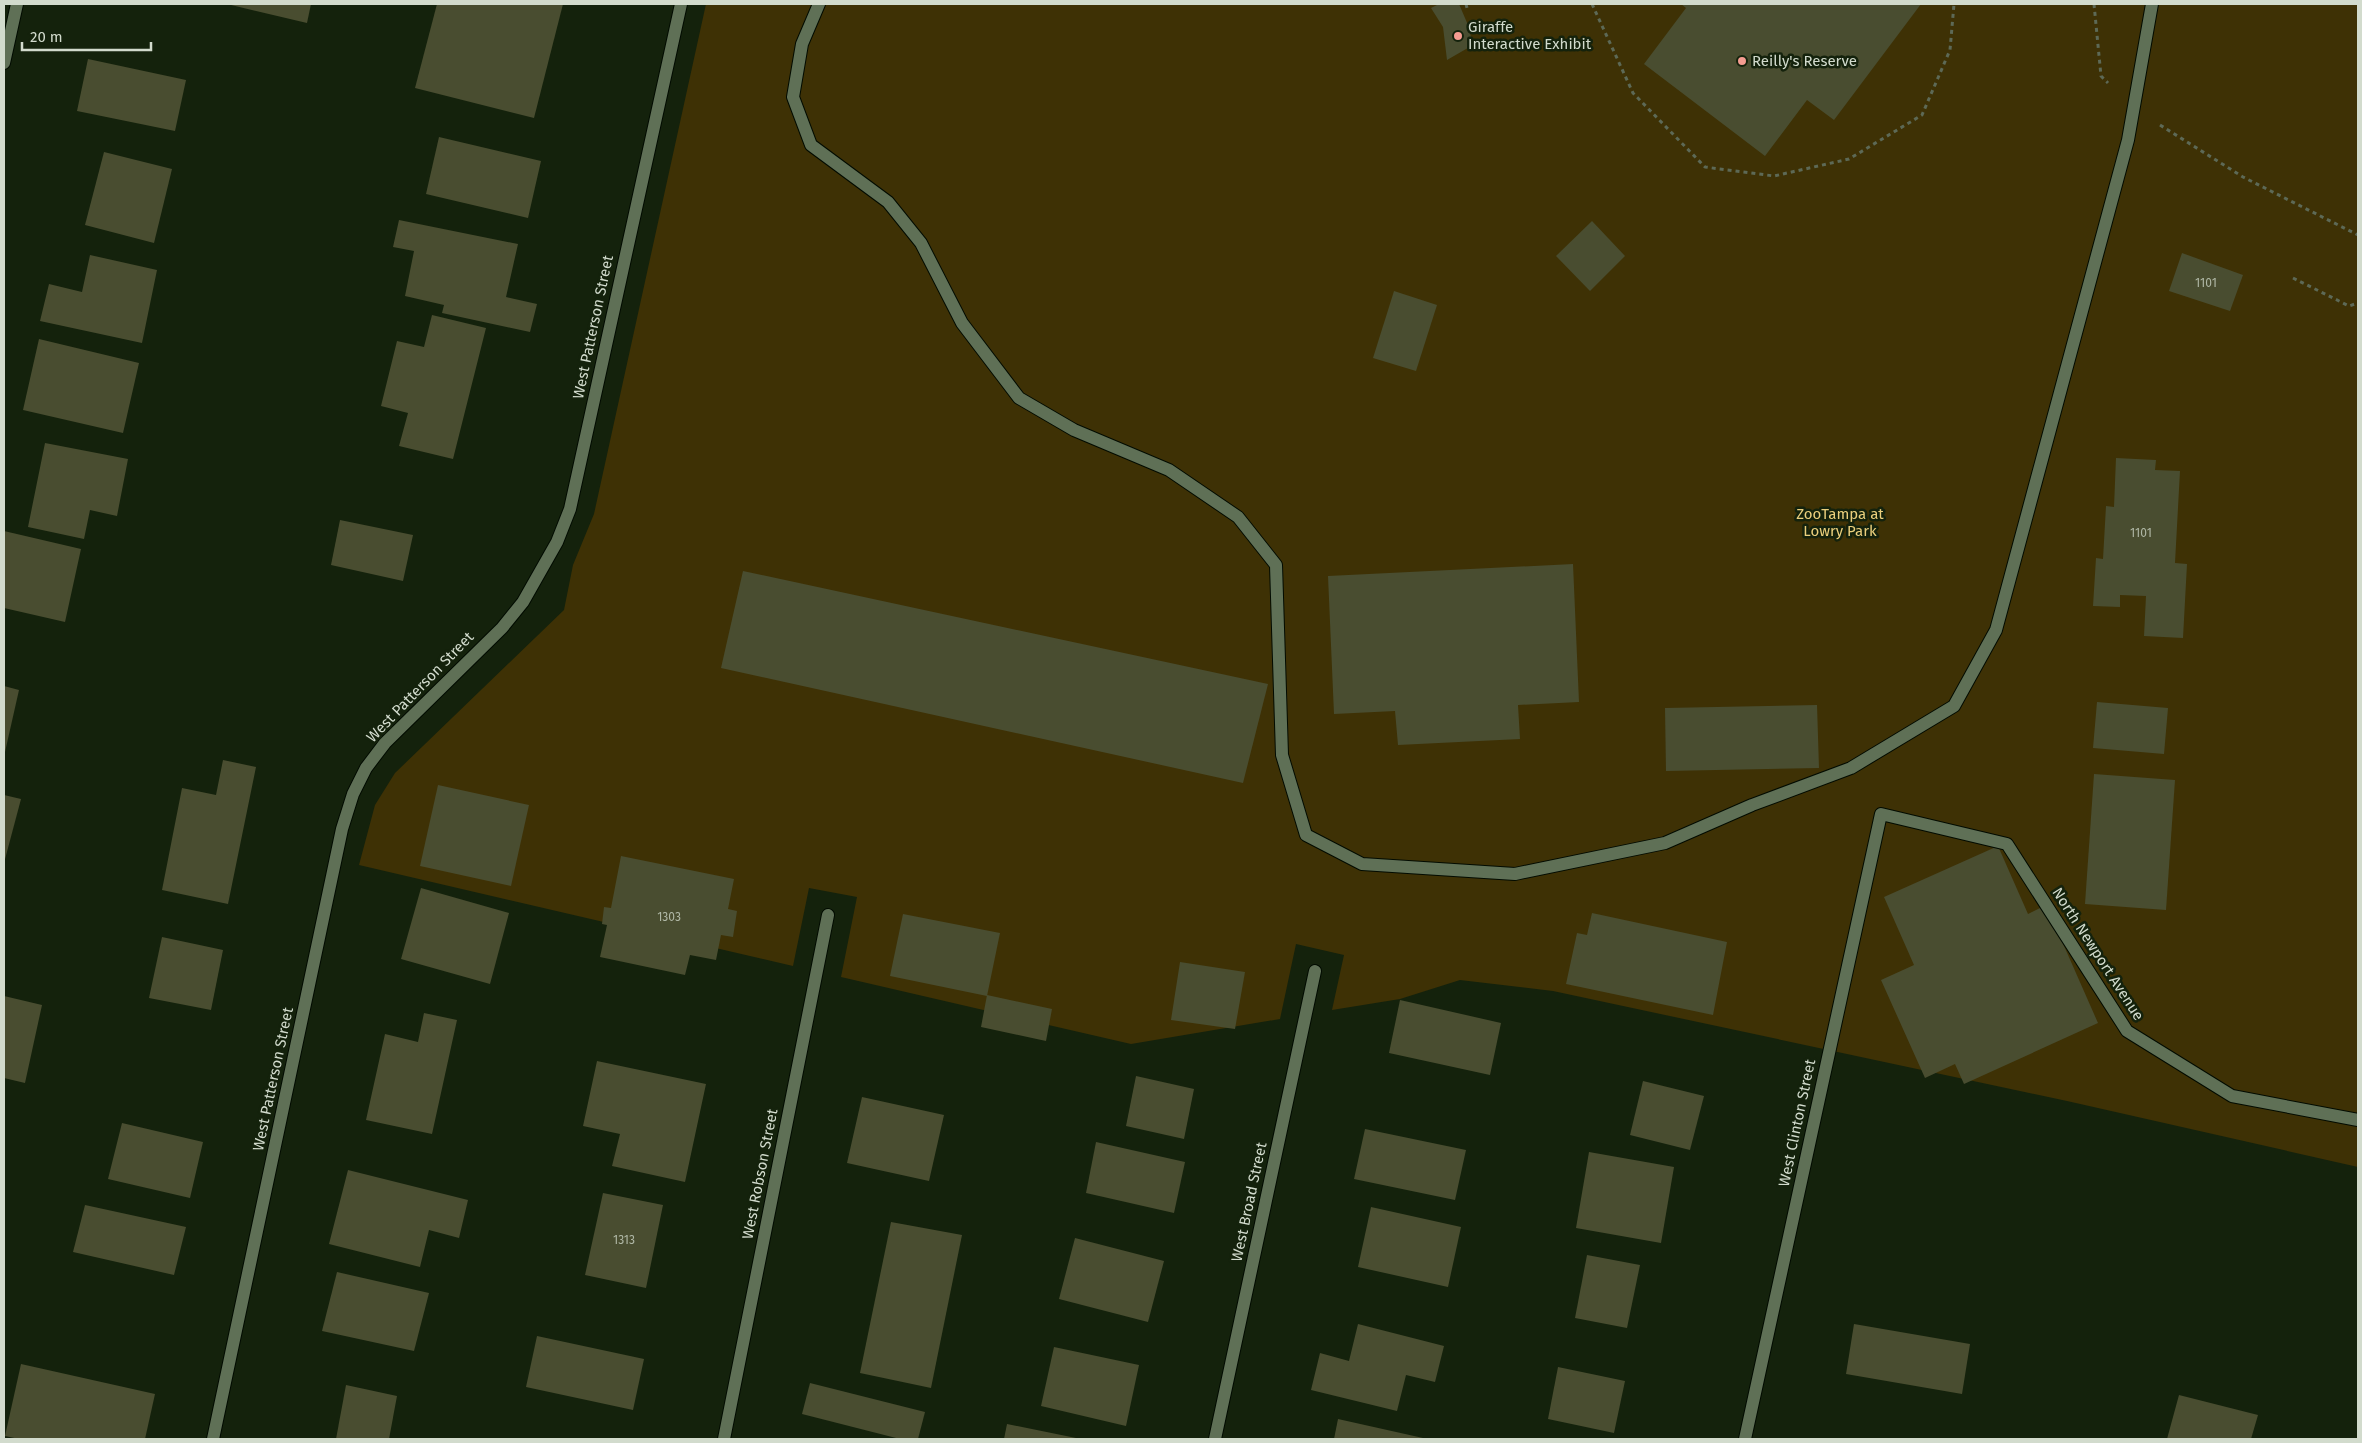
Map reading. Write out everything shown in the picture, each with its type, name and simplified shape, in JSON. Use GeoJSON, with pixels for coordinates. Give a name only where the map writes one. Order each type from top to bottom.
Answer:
{"type":"FeatureCollection","features":[{"type":"Feature","properties":{"kind":"street"},"geometry":{"type":"LineString","coordinates":[[4,63],[17,4]]}},
{"type":"Feature","properties":{"kind":"street","name":"West Patterson Street"},"geometry":{"type":"LineString","coordinates":[[213,1439],[342,829],[353,794],[366,768],[385,743],[502,628],[523,602],[557,542],[570,509],[682,4]]}},
{"type":"Feature","properties":{"kind":"street"},"geometry":{"type":"LineString","coordinates":[[819,4],[802,44],[793,97],[811,145],[888,202],[921,243],[962,323],[1019,398],[1074,430],[1169,470],[1238,517],[1276,565],[1282,755],[1306,835],[1362,864],[1515,874],[1665,843],[1752,805],[1851,768],[1954,706],[1996,630],[2128,140],[2152,4]]}},
{"type":"Feature","properties":{"kind":"street","name":"North Newport Avenue"},"geometry":{"type":"LineString","coordinates":[[1881,814],[2007,844],[2127,1031],[2232,1096],[2358,1120]]}},
{"type":"Feature","properties":{"kind":"street","name":"West Clinton Street"},"geometry":{"type":"LineString","coordinates":[[1745,1439],[1881,814]]}},
{"type":"Feature","properties":{"kind":"street","name":"West Robson Street"},"geometry":{"type":"LineString","coordinates":[[724,1439],[828,915]]}},
{"type":"Feature","properties":{"kind":"street","name":"West Broad Street"},"geometry":{"type":"LineString","coordinates":[[1215,1439],[1315,971]]}},
{"type":"Feature","properties":{"kind":"path"},"geometry":{"type":"LineString","coordinates":[[1592,4],[1633,93],[1705,167],[1774,176],[1849,159],[1922,116],[1950,50],[1954,4]]}},
{"type":"Feature","properties":{"kind":"path"},"geometry":{"type":"LineString","coordinates":[[2094,4],[2101,76],[2111,87]]}},
{"type":"Feature","properties":{"kind":"path"},"geometry":{"type":"LineString","coordinates":[[2155,122],[2244,177],[2357,236]]}},
{"type":"Feature","properties":{"kind":"path"},"geometry":{"type":"LineString","coordinates":[[2293,278],[2349,306],[2358,303]]}},
{"type":"Feature","properties":{"kind":"green space","name":"ZooTampa at Lowry Park"},"geometry":{"type":"Polygon","coordinates":[[[706,4],[2358,4],[2358,1167],[2067,1101],[1553,991],[1460,980],[1400,999],[1332,1010],[1344,955],[1296,944],[1280,1019],[1131,1044],[841,977],[857,897],[809,888],[793,966],[359,865],[375,805],[395,773],[564,610],[573,565],[594,514],[706,4]]]}},
{"type":"Feature","properties":{"kind":"building"},"geometry":{"type":"Polygon","coordinates":[[[227,4],[311,4],[307,23],[227,4]]]}},
{"type":"Feature","properties":{"kind":"building"},"geometry":{"type":"Polygon","coordinates":[[[437,4],[563,4],[534,118],[415,88],[437,4]]]}},
{"type":"Feature","properties":{"kind":"building","name":"Giraffe Interactive Exhibit"},"geometry":{"type":"Polygon","coordinates":[[[1439,4],[1459,4],[1468,25],[1473,45],[1447,60],[1443,27],[1431,8],[1439,4]]]}},
{"type":"Feature","properties":{"kind":"building"},"geometry":{"type":"Polygon","coordinates":[[[1681,4],[1921,4],[1834,120],[1807,100],[1765,156],[1644,64],[1686,8],[1681,4]]]}},
{"type":"Feature","properties":{"kind":"building"},"geometry":{"type":"Polygon","coordinates":[[[88,59],[186,80],[175,131],[77,111],[88,59]]]}},
{"type":"Feature","properties":{"kind":"building"},"geometry":{"type":"Polygon","coordinates":[[[439,137],[541,161],[528,218],[426,194],[439,137]]]}},
{"type":"Feature","properties":{"kind":"building"},"geometry":{"type":"Polygon","coordinates":[[[104,152],[172,169],[154,243],[85,225],[104,152]]]}},
{"type":"Feature","properties":{"kind":"building"},"geometry":{"type":"Polygon","coordinates":[[[399,220],[518,244],[506,297],[537,304],[530,332],[442,313],[444,305],[405,296],[414,251],[393,247],[399,220]]]}},
{"type":"Feature","properties":{"kind":"building"},"geometry":{"type":"Polygon","coordinates":[[[1592,221],[1625,256],[1590,291],[1556,256],[1592,221]]]}},
{"type":"Feature","properties":{"kind":"building"},"geometry":{"type":"Polygon","coordinates":[[[2182,253],[2243,275],[2230,311],[2169,291],[2182,253]]]}},
{"type":"Feature","properties":{"kind":"building"},"geometry":{"type":"Polygon","coordinates":[[[90,255],[157,270],[142,343],[40,321],[49,284],[82,292],[90,255]]]}},
{"type":"Feature","properties":{"kind":"building"},"geometry":{"type":"Polygon","coordinates":[[[1394,291],[1437,305],[1416,371],[1373,358],[1394,291]]]}},
{"type":"Feature","properties":{"kind":"building"},"geometry":{"type":"Polygon","coordinates":[[[432,315],[486,328],[453,459],[399,446],[408,413],[381,406],[397,341],[424,347],[432,315]]]}},
{"type":"Feature","properties":{"kind":"building"},"geometry":{"type":"Polygon","coordinates":[[[39,339],[139,363],[123,433],[23,410],[39,339]]]}},
{"type":"Feature","properties":{"kind":"building"},"geometry":{"type":"Polygon","coordinates":[[[45,443],[128,459],[117,516],[90,510],[84,539],[28,527],[45,443]]]}},
{"type":"Feature","properties":{"kind":"building"},"geometry":{"type":"Polygon","coordinates":[[[2116,458],[2156,460],[2155,470],[2180,471],[2175,563],[2187,564],[2183,638],[2144,636],[2146,596],[2120,595],[2120,607],[2093,606],[2096,558],[2103,559],[2106,506],[2114,507],[2116,458]]]}},
{"type":"Feature","properties":{"kind":"building"},"geometry":{"type":"Polygon","coordinates":[[[340,520],[413,535],[403,581],[331,565],[340,520]]]}},
{"type":"Feature","properties":{"kind":"building"},"geometry":{"type":"Polygon","coordinates":[[[4,531],[81,549],[65,622],[4,608],[4,531]]]}},
{"type":"Feature","properties":{"kind":"building"},"geometry":{"type":"Polygon","coordinates":[[[1573,564],[1579,702],[1518,705],[1520,739],[1398,745],[1395,711],[1334,714],[1328,576],[1573,564]]]}},
{"type":"Feature","properties":{"kind":"building"},"geometry":{"type":"Polygon","coordinates":[[[743,571],[1268,684],[1243,783],[721,668],[743,571]]]}},
{"type":"Feature","properties":{"kind":"building"},"geometry":{"type":"Polygon","coordinates":[[[4,686],[19,690],[5,752],[4,752],[4,686]]]}},
{"type":"Feature","properties":{"kind":"building"},"geometry":{"type":"Polygon","coordinates":[[[2097,702],[2168,708],[2164,754],[2093,748],[2097,702]]]}},
{"type":"Feature","properties":{"kind":"building"},"geometry":{"type":"Polygon","coordinates":[[[1817,705],[1819,768],[1666,771],[1665,708],[1817,705]]]}},
{"type":"Feature","properties":{"kind":"building"},"geometry":{"type":"Polygon","coordinates":[[[223,760],[256,767],[228,904],[162,890],[182,788],[216,795],[223,760]]]}},
{"type":"Feature","properties":{"kind":"building"},"geometry":{"type":"Polygon","coordinates":[[[2094,774],[2175,780],[2166,910],[2085,904],[2094,774]]]}},
{"type":"Feature","properties":{"kind":"building"},"geometry":{"type":"Polygon","coordinates":[[[438,785],[529,805],[511,886],[420,866],[438,785]]]}},
{"type":"Feature","properties":{"kind":"building"},"geometry":{"type":"Polygon","coordinates":[[[4,795],[21,799],[4,863],[4,795]]]}},
{"type":"Feature","properties":{"kind":"building"},"geometry":{"type":"Polygon","coordinates":[[[1998,846],[2028,914],[2046,905],[2098,1023],[1964,1084],[1955,1064],[1925,1078],[1881,980],[1914,965],[1884,897],[1998,846]]]}},
{"type":"Feature","properties":{"kind":"building"},"geometry":{"type":"Polygon","coordinates":[[[621,856],[734,879],[728,909],[737,911],[733,937],[721,935],[716,960],[690,955],[685,975],[600,957],[607,925],[602,924],[604,907],[611,908],[621,856]]]}},
{"type":"Feature","properties":{"kind":"building"},"geometry":{"type":"Polygon","coordinates":[[[421,888],[509,913],[490,984],[401,959],[421,888]]]}},
{"type":"Feature","properties":{"kind":"building"},"geometry":{"type":"Polygon","coordinates":[[[1592,913],[1727,942],[1713,1015],[1566,984],[1577,933],[1587,935],[1592,913]]]}},
{"type":"Feature","properties":{"kind":"building"},"geometry":{"type":"Polygon","coordinates":[[[903,914],[1000,933],[987,996],[890,976],[903,914]]]}},
{"type":"Feature","properties":{"kind":"building"},"geometry":{"type":"Polygon","coordinates":[[[162,937],[223,950],[211,1010],[149,998],[162,937]]]}},
{"type":"Feature","properties":{"kind":"building"},"geometry":{"type":"Polygon","coordinates":[[[1180,962],[1245,972],[1235,1029],[1171,1020],[1180,962]]]}},
{"type":"Feature","properties":{"kind":"building"},"geometry":{"type":"Polygon","coordinates":[[[987,995],[1052,1009],[1046,1041],[981,1027],[987,995]]]}},
{"type":"Feature","properties":{"kind":"building"},"geometry":{"type":"Polygon","coordinates":[[[4,996],[42,1005],[25,1083],[4,1078],[4,996]]]}},
{"type":"Feature","properties":{"kind":"building"},"geometry":{"type":"Polygon","coordinates":[[[1400,1000],[1501,1023],[1490,1075],[1389,1053],[1400,1000]]]}},
{"type":"Feature","properties":{"kind":"building"},"geometry":{"type":"Polygon","coordinates":[[[424,1013],[457,1020],[432,1134],[366,1120],[385,1034],[418,1042],[424,1013]]]}},
{"type":"Feature","properties":{"kind":"building"},"geometry":{"type":"Polygon","coordinates":[[[597,1061],[706,1084],[685,1182],[612,1166],[620,1134],[583,1126],[597,1061]]]}},
{"type":"Feature","properties":{"kind":"building"},"geometry":{"type":"Polygon","coordinates":[[[1136,1076],[1194,1089],[1184,1139],[1126,1126],[1136,1076]]]}},
{"type":"Feature","properties":{"kind":"building"},"geometry":{"type":"Polygon","coordinates":[[[1643,1081],[1704,1096],[1690,1150],[1630,1135],[1643,1081]]]}},
{"type":"Feature","properties":{"kind":"building"},"geometry":{"type":"Polygon","coordinates":[[[862,1097],[944,1115],[929,1181],[847,1163],[862,1097]]]}},
{"type":"Feature","properties":{"kind":"building"},"geometry":{"type":"Polygon","coordinates":[[[122,1123],[203,1142],[190,1198],[108,1179],[122,1123]]]}},
{"type":"Feature","properties":{"kind":"building"},"geometry":{"type":"Polygon","coordinates":[[[1365,1129],[1466,1150],[1455,1200],[1354,1179],[1365,1129]]]}},
{"type":"Feature","properties":{"kind":"building"},"geometry":{"type":"Polygon","coordinates":[[[1096,1142],[1185,1162],[1174,1213],[1086,1193],[1096,1142]]]}},
{"type":"Feature","properties":{"kind":"building"},"geometry":{"type":"Polygon","coordinates":[[[1589,1152],[1674,1167],[1661,1243],[1576,1228],[1589,1152]]]}},
{"type":"Feature","properties":{"kind":"building"},"geometry":{"type":"Polygon","coordinates":[[[348,1170],[468,1200],[459,1238],[429,1230],[420,1267],[329,1244],[348,1170]]]}},
{"type":"Feature","properties":{"kind":"building"},"geometry":{"type":"Polygon","coordinates":[[[603,1193],[663,1205],[646,1288],[585,1275],[603,1193]]]}},
{"type":"Feature","properties":{"kind":"building"},"geometry":{"type":"Polygon","coordinates":[[[85,1205],[186,1227],[174,1275],[73,1252],[85,1205]]]}},
{"type":"Feature","properties":{"kind":"building"},"geometry":{"type":"Polygon","coordinates":[[[1371,1207],[1461,1227],[1448,1287],[1358,1267],[1371,1207]]]}},
{"type":"Feature","properties":{"kind":"building"},"geometry":{"type":"Polygon","coordinates":[[[891,1222],[962,1235],[931,1388],[860,1373],[891,1222]]]}},
{"type":"Feature","properties":{"kind":"building"},"geometry":{"type":"Polygon","coordinates":[[[1075,1238],[1164,1261],[1148,1322],[1059,1299],[1075,1238]]]}},
{"type":"Feature","properties":{"kind":"building"},"geometry":{"type":"Polygon","coordinates":[[[1587,1255],[1640,1265],[1627,1328],[1575,1318],[1587,1255]]]}},
{"type":"Feature","properties":{"kind":"building"},"geometry":{"type":"Polygon","coordinates":[[[337,1272],[429,1293],[414,1351],[322,1331],[337,1272]]]}},
{"type":"Feature","properties":{"kind":"building"},"geometry":{"type":"Polygon","coordinates":[[[1358,1324],[1444,1346],[1435,1382],[1406,1375],[1397,1411],[1311,1390],[1320,1353],[1349,1361],[1358,1324]]]}},
{"type":"Feature","properties":{"kind":"building"},"geometry":{"type":"Polygon","coordinates":[[[1854,1324],[1970,1344],[1962,1394],[1846,1374],[1854,1324]]]}},
{"type":"Feature","properties":{"kind":"building"},"geometry":{"type":"Polygon","coordinates":[[[537,1336],[644,1359],[633,1410],[526,1387],[537,1336]]]}},
{"type":"Feature","properties":{"kind":"building"},"geometry":{"type":"Polygon","coordinates":[[[1054,1347],[1139,1365],[1126,1426],[1041,1406],[1054,1347]]]}},
{"type":"Feature","properties":{"kind":"building"},"geometry":{"type":"Polygon","coordinates":[[[21,1364],[155,1394],[145,1439],[19,1439],[5,1436],[21,1364]]]}},
{"type":"Feature","properties":{"kind":"building"},"geometry":{"type":"Polygon","coordinates":[[[1558,1367],[1625,1381],[1614,1433],[1548,1419],[1558,1367]]]}},
{"type":"Feature","properties":{"kind":"building"},"geometry":{"type":"Polygon","coordinates":[[[810,1383],[925,1412],[918,1439],[900,1439],[802,1414],[810,1383]]]}},
{"type":"Feature","properties":{"kind":"building"},"geometry":{"type":"Polygon","coordinates":[[[346,1385],[397,1396],[389,1439],[336,1439],[346,1385]]]}},
{"type":"Feature","properties":{"kind":"building"},"geometry":{"type":"Polygon","coordinates":[[[2179,1395],[2258,1415],[2251,1439],[2167,1439],[2179,1395]]]}},
{"type":"Feature","properties":{"kind":"building"},"geometry":{"type":"Polygon","coordinates":[[[1338,1419],[1423,1438],[1423,1439],[1334,1439],[1338,1419]]]}},
{"type":"Feature","properties":{"kind":"building"},"geometry":{"type":"Polygon","coordinates":[[[1007,1424],[1076,1438],[1076,1439],[1004,1439],[1007,1424]]]}},
{"type":"Feature","properties":{"kind":"place","name":"Giraffe Interactive Exhibit"},"geometry":{"type":"Point","coordinates":[1458,36]}},
{"type":"Feature","properties":{"kind":"place","name":"Reilly's Reserve"},"geometry":{"type":"Point","coordinates":[1742,61]}}]}
